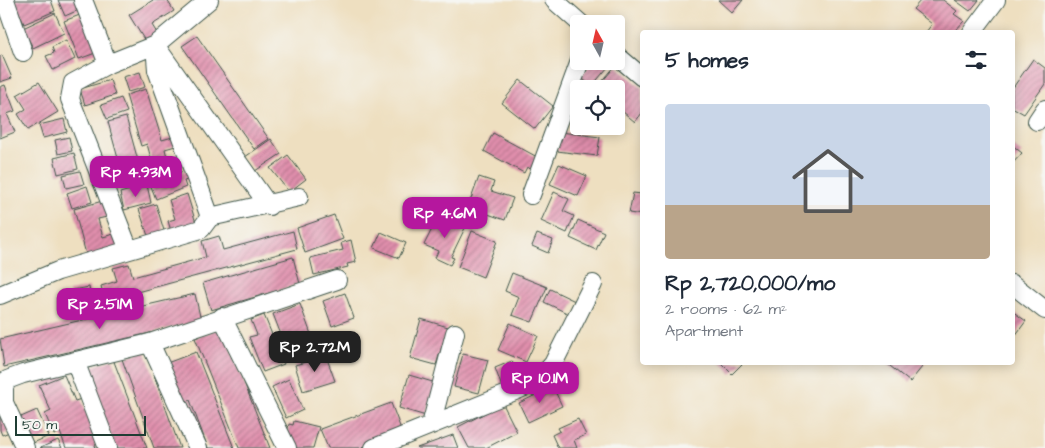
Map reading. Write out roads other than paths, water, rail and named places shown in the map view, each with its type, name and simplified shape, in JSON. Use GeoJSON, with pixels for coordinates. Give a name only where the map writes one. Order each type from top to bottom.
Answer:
{"type":"FeatureCollection","features":[{"type":"Feature","properties":{"kind":"street"},"geometry":{"type":"LineString","coordinates":[[5,0],[23,52]]}},
{"type":"Feature","properties":{"kind":"street"},"geometry":{"type":"LineString","coordinates":[[83,0],[108,64]]}},
{"type":"Feature","properties":{"kind":"street"},"geometry":{"type":"LineString","coordinates":[[130,250],[70,99],[73,83],[108,64],[155,45],[209,0]]}},
{"type":"Feature","properties":{"kind":"street"},"geometry":{"type":"LineString","coordinates":[[554,0],[571,15]]}},
{"type":"Feature","properties":{"kind":"street"},"geometry":{"type":"LineString","coordinates":[[974,30],[996,0]]}},
{"type":"Feature","properties":{"kind":"street"},"geometry":{"type":"LineString","coordinates":[[155,45],[268,206]]}},
{"type":"Feature","properties":{"kind":"street"},"geometry":{"type":"LineString","coordinates":[[155,45],[157,70],[210,217]]}},
{"type":"Feature","properties":{"kind":"street"},"geometry":{"type":"LineString","coordinates":[[625,63],[640,76]]}},
{"type":"Feature","properties":{"kind":"street"},"geometry":{"type":"LineString","coordinates":[[531,194],[577,70]]}},
{"type":"Feature","properties":{"kind":"street"},"geometry":{"type":"LineString","coordinates":[[0,295],[58,271],[201,229],[210,217],[268,206],[299,197]]}},
{"type":"Feature","properties":{"kind":"street"},"geometry":{"type":"LineString","coordinates":[[25,448],[1,399],[8,380],[31,371],[150,343],[337,280]]}},
{"type":"Feature","properties":{"kind":"street"},"geometry":{"type":"LineString","coordinates":[[374,448],[537,382],[553,364],[593,284]]}},
{"type":"Feature","properties":{"kind":"street"},"geometry":{"type":"LineString","coordinates":[[1015,286],[1045,310]]}},
{"type":"Feature","properties":{"kind":"street"},"geometry":{"type":"LineString","coordinates":[[222,318],[287,448]]}},
{"type":"Feature","properties":{"kind":"street"},"geometry":{"type":"LineString","coordinates":[[431,425],[455,333]]}},
{"type":"Feature","properties":{"kind":"street"},"geometry":{"type":"LineString","coordinates":[[150,343],[198,448]]}},
{"type":"Feature","properties":{"kind":"street"},"geometry":{"type":"LineString","coordinates":[[75,361],[108,448]]}}]}
